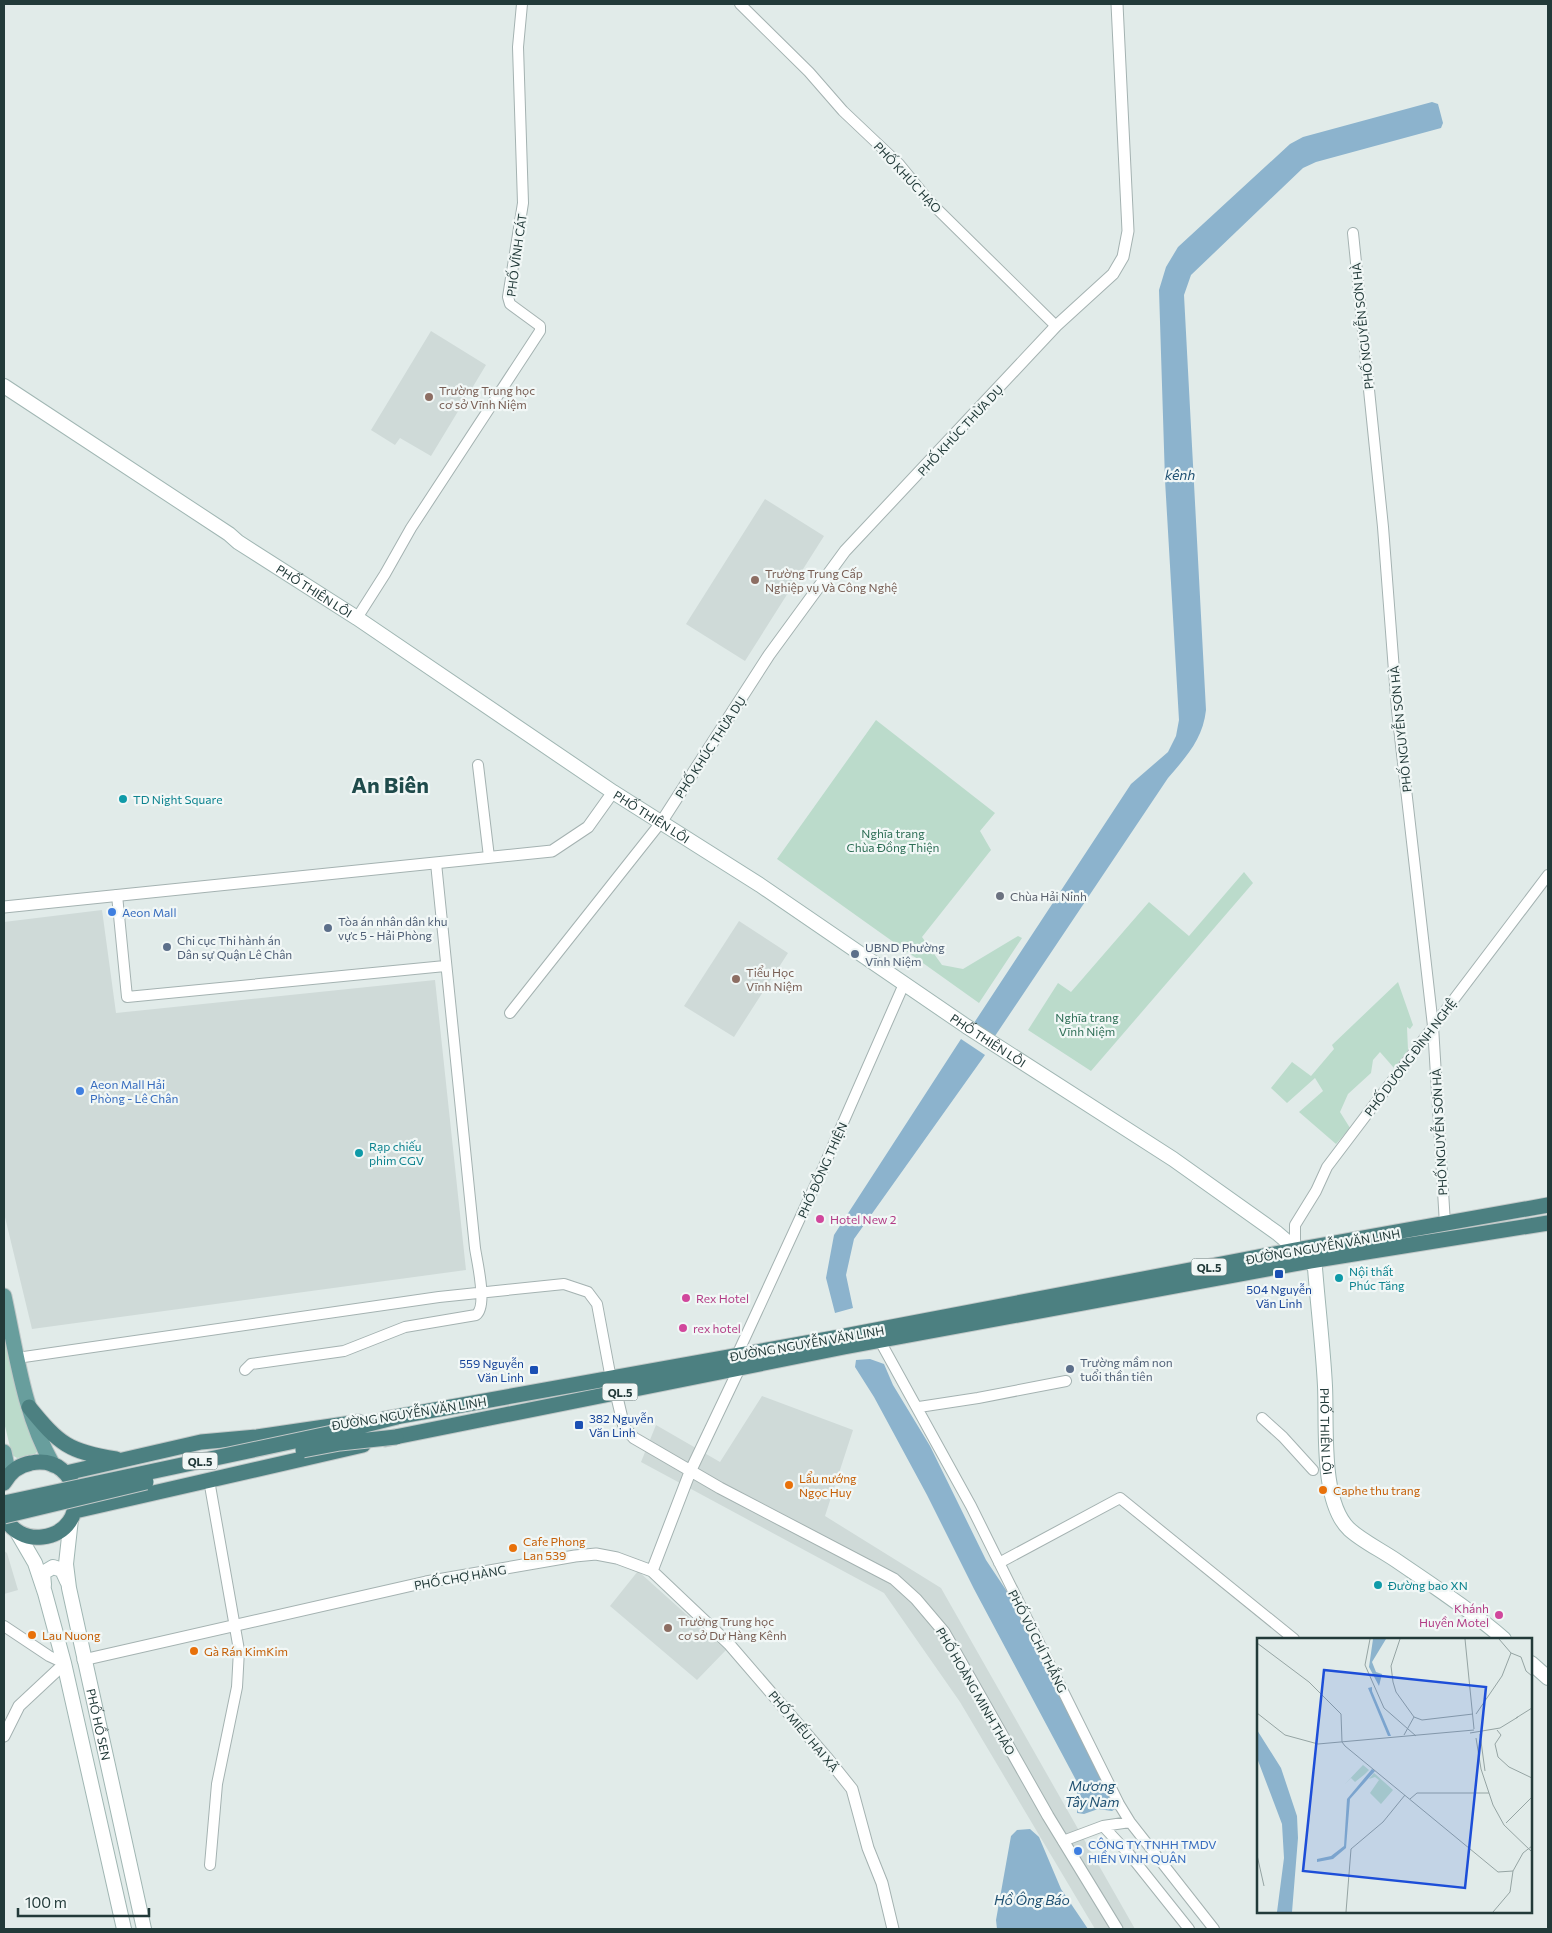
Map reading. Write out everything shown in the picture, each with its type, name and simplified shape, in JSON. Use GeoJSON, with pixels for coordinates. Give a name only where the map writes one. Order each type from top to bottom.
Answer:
{"type":"FeatureCollection","features":[{"type":"Feature","properties":{"kind":"highway","name":"ĐƯỜNG NGUYỄN VĂN LINH"},"geometry":{"type":"LineString","coordinates":[[73,1515],[150,1493],[614,1386],[876,1336],[1295,1250],[1548,1205]]}},
{"type":"Feature","properties":{"kind":"highway","name":"ĐƯỜNG NGUYỄN VĂN LINH"},"geometry":{"type":"LineString","coordinates":[[876,1336],[1310,1261],[1548,1223]]}},
{"type":"Feature","properties":{"kind":"highway","name":"ĐƯỜNG NGUYỄN VĂN LINH"},"geometry":{"type":"LineString","coordinates":[[6,1479],[26,1464],[36,1462],[60,1469],[131,1459],[201,1442],[257,1437],[614,1386]]}},
{"type":"Feature","properties":{"kind":"highway"},"geometry":{"type":"LineString","coordinates":[[30,1407],[52,1436],[70,1448],[90,1455],[131,1459],[130,1480],[142,1491],[150,1493]]}},
{"type":"Feature","properties":{"kind":"highway","name":"QL.5"},"geometry":{"type":"LineString","coordinates":[[4,1503],[337,1432],[397,1417]]}},
{"type":"Feature","properties":{"kind":"highway","name":"QL.5"},"geometry":{"type":"LineString","coordinates":[[8,1524],[208,1468],[340,1443],[396,1437]]}},
{"type":"Feature","properties":{"kind":"highway"},"geometry":{"type":"LineString","coordinates":[[8,1524],[37,1538],[48,1537],[58,1532],[73,1515],[75,1491],[60,1469]]}},
{"type":"Feature","properties":{"kind":"main road","name":"PHỐ THIÊN LÔI"},"geometry":{"type":"LineString","coordinates":[[4,386],[229,534],[238,542],[357,618],[614,792],[760,885],[992,1044],[1170,1157],[1277,1233],[1310,1261],[1315,1268],[1328,1462],[1334,1506],[1340,1518],[1350,1529],[1398,1561],[1503,1638]]}},
{"type":"Feature","properties":{"kind":"main road"},"geometry":{"type":"LineString","coordinates":[[4,1296],[30,1407],[45,1452],[60,1469]]}},
{"type":"Feature","properties":{"kind":"main road"},"geometry":{"type":"LineString","coordinates":[[4,1452],[6,1479]]}},
{"type":"Feature","properties":{"kind":"main road","name":"PHỐ HỒ SEN"},"geometry":{"type":"LineString","coordinates":[[73,1515],[66,1562],[69,1588],[83,1660],[144,1929]]}},
{"type":"Feature","properties":{"kind":"main road","name":"PHỐ HỒ SEN"},"geometry":{"type":"LineString","coordinates":[[8,1524],[35,1563],[45,1593],[64,1663],[124,1929]]}},
{"type":"Feature","properties":{"kind":"main road"},"geometry":{"type":"LineString","coordinates":[[45,1593],[43,1573],[53,1567],[62,1570],[69,1588]]}},
{"type":"Feature","properties":{"kind":"main road"},"geometry":{"type":"LineString","coordinates":[[1532,1664],[1548,1678]]}},
{"type":"Feature","properties":{"kind":"street","name":"PHỐ VĨNH CÁT"},"geometry":{"type":"LineString","coordinates":[[357,618],[411,528],[540,331],[540,326],[510,304],[508,297],[523,203],[518,47],[522,4]]}},
{"type":"Feature","properties":{"kind":"street","name":"PHỐ KHÚC HẠO"},"geometry":{"type":"LineString","coordinates":[[740,4],[809,72],[843,110],[899,164],[930,202],[1056,326]]}},
{"type":"Feature","properties":{"kind":"street","name":"PHỐ KHÚC THỪA DỤ"},"geometry":{"type":"LineString","coordinates":[[662,821],[769,655],[845,551],[1056,326],[1113,274],[1123,257],[1128,231],[1117,4]]}},
{"type":"Feature","properties":{"kind":"street","name":"PHỐ NGUYỄN SƠN HÀ"},"geometry":{"type":"LineString","coordinates":[[1353,233],[1383,527],[1397,710],[1433,1026],[1445,1224]]}},
{"type":"Feature","properties":{"kind":"street"},"geometry":{"type":"LineString","coordinates":[[478,765],[488,857]]}},
{"type":"Feature","properties":{"kind":"street"},"geometry":{"type":"LineString","coordinates":[[4,907],[552,851],[588,827],[614,792]]}},
{"type":"Feature","properties":{"kind":"street"},"geometry":{"type":"LineString","coordinates":[[510,1013],[662,821]]}},
{"type":"Feature","properties":{"kind":"street"},"geometry":{"type":"LineString","coordinates":[[245,1370],[252,1364],[344,1351],[405,1327],[476,1315],[480,1311],[482,1291],[475,1248],[436,863]]}},
{"type":"Feature","properties":{"kind":"street","name":"PHỐ DƯƠNG ĐÌNH NGHỆ"},"geometry":{"type":"LineString","coordinates":[[1295,1250],[1295,1225],[1316,1191],[1326,1167],[1548,874]]}},
{"type":"Feature","properties":{"kind":"street"},"geometry":{"type":"LineString","coordinates":[[117,895],[127,997],[445,966]]}},
{"type":"Feature","properties":{"kind":"street","name":"PHỐ ĐỒNG THIỆN"},"geometry":{"type":"LineString","coordinates":[[738,1362],[904,984]]}},
{"type":"Feature","properties":{"kind":"street"},"geometry":{"type":"LineString","coordinates":[[17,1358],[482,1291],[564,1284],[588,1292],[597,1304],[614,1386]]}},
{"type":"Feature","properties":{"kind":"street","name":"PHỐ VŨ CHÍ THẮNG"},"geometry":{"type":"LineString","coordinates":[[876,1336],[919,1407],[1130,1822],[1214,1929]]}},
{"type":"Feature","properties":{"kind":"street"},"geometry":{"type":"LineString","coordinates":[[652,1571],[690,1472],[738,1362]]}},
{"type":"Feature","properties":{"kind":"street"},"geometry":{"type":"LineString","coordinates":[[919,1407],[1066,1381]]}},
{"type":"Feature","properties":{"kind":"street","name":"PHỐ HOÀNG MINH THẢO"},"geometry":{"type":"LineString","coordinates":[[614,1386],[624,1427],[628,1434],[690,1472],[894,1579],[916,1599],[944,1632],[1063,1841],[1117,1929]]}},
{"type":"Feature","properties":{"kind":"street"},"geometry":{"type":"LineString","coordinates":[[1262,1418],[1283,1437],[1313,1470]]}},
{"type":"Feature","properties":{"kind":"street"},"geometry":{"type":"LineString","coordinates":[[209,1480],[240,1650],[237,1687],[217,1784],[210,1865]]}},
{"type":"Feature","properties":{"kind":"street"},"geometry":{"type":"LineString","coordinates":[[999,1563],[1120,1498],[1293,1638]]}},
{"type":"Feature","properties":{"kind":"street","name":"PHỐ CHỢ HÀNG"},"geometry":{"type":"LineString","coordinates":[[83,1660],[426,1582],[575,1556],[596,1554],[617,1558],[652,1571]]}},
{"type":"Feature","properties":{"kind":"street","name":"PHỐ MIẾU HAI XÃ"},"geometry":{"type":"LineString","coordinates":[[652,1571],[729,1644],[852,1789],[868,1848],[882,1883],[893,1929]]}},
{"type":"Feature","properties":{"kind":"street"},"geometry":{"type":"LineString","coordinates":[[4,1626],[48,1656],[64,1663],[19,1706],[4,1736]]}},
{"type":"Feature","properties":{"kind":"street"},"geometry":{"type":"LineString","coordinates":[[1063,1841],[1103,1826],[1130,1822]]}},
{"type":"Feature","properties":{"kind":"street"},"geometry":{"type":"LineString","coordinates":[[1103,1826],[1130,1855],[1189,1929]]}},
{"type":"Feature","properties":{"kind":"shaded area","name":"Trường Trung học cơ sở Vĩnh Niệm"},"geometry":{"type":"Polygon","coordinates":[[[431,331],[486,365],[431,456],[400,438],[395,445],[371,430],[431,331]]]}},
{"type":"Feature","properties":{"kind":"shaded area","name":"Trường Trung Cấp Nghiệp vụ Và Công Nghệ"},"geometry":{"type":"Polygon","coordinates":[[[765,499],[824,536],[745,661],[686,624],[765,499]]]}},
{"type":"Feature","properties":{"kind":"shaded area"},"geometry":{"type":"Polygon","coordinates":[[[102,910],[116,1013],[435,980],[466,1270],[32,1329],[4,1213],[4,922],[102,910]]]}},
{"type":"Feature","properties":{"kind":"shaded area","name":"Tiểu Học Vĩnh Niệm"},"geometry":{"type":"Polygon","coordinates":[[[739,921],[788,953],[734,1037],[684,1006],[739,921]]]}},
{"type":"Feature","properties":{"kind":"shaded area"},"geometry":{"type":"Polygon","coordinates":[[[762,1396],[853,1430],[825,1516],[941,1588],[1135,1929],[1095,1929],[960,1702],[884,1593],[641,1462],[656,1425],[720,1462],[762,1396]]]}},
{"type":"Feature","properties":{"kind":"shaded area"},"geometry":{"type":"Polygon","coordinates":[[[4,1551],[7,1553],[18,1590],[4,1594],[4,1551]]]}},
{"type":"Feature","properties":{"kind":"shaded area","name":"Trường Trung học cơ sở Dư Hàng Kênh"},"geometry":{"type":"Polygon","coordinates":[[[638,1571],[726,1650],[697,1680],[610,1606],[638,1571]]]}},
{"type":"Feature","properties":{"kind":"green space","name":"Nghĩa trang Chùa Đồng Thiện"},"geometry":{"type":"Polygon","coordinates":[[[876,720],[995,813],[980,831],[991,850],[922,937],[942,965],[963,969],[1018,936],[1022,938],[979,1003],[777,859],[876,720]]]}},
{"type":"Feature","properties":{"kind":"green space","name":"Nghĩa trang Vĩnh Niệm"},"geometry":{"type":"Polygon","coordinates":[[[1244,872],[1253,883],[1091,1071],[1028,1030],[1058,983],[1071,992],[1149,902],[1189,936],[1244,872]]]}},
{"type":"Feature","properties":{"kind":"green space"},"geometry":{"type":"Polygon","coordinates":[[[1398,982],[1413,1025],[1410,1029],[1407,1027],[1408,1050],[1394,1068],[1380,1052],[1373,1060],[1371,1073],[1348,1094],[1340,1112],[1350,1128],[1336,1144],[1299,1112],[1323,1091],[1315,1078],[1287,1103],[1271,1088],[1292,1062],[1311,1076],[1334,1049],[1332,1045],[1398,982]]]}},
{"type":"Feature","properties":{"kind":"green space"},"geometry":{"type":"Polygon","coordinates":[[[4,1327],[38,1451],[35,1454],[17,1458],[12,1455],[4,1422],[4,1327]]]}},
{"type":"Feature","properties":{"kind":"water","name":"kênh"},"geometry":{"type":"Polygon","coordinates":[[[1432,102],[1438,104],[1443,123],[1441,128],[1316,162],[1303,168],[1191,275],[1184,295],[1206,710],[1204,720],[1193,747],[1168,778],[995,1036],[974,1023],[1131,784],[1168,752],[1176,736],[1179,720],[1165,480],[1159,290],[1166,267],[1178,247],[1290,144],[1303,137],[1432,102]]]}},
{"type":"Feature","properties":{"kind":"water"},"geometry":{"type":"Polygon","coordinates":[[[961,1039],[985,1055],[854,1239],[846,1275],[853,1308],[835,1313],[826,1278],[834,1235],[961,1039]]]}},
{"type":"Feature","properties":{"kind":"water","name":"Mương Tây Nam"},"geometry":{"type":"Polygon","coordinates":[[[870,1359],[884,1364],[893,1385],[930,1446],[986,1560],[1008,1593],[1094,1765],[1118,1807],[1112,1811],[1098,1809],[1084,1814],[1077,1813],[1077,1782],[974,1589],[927,1495],[874,1397],[855,1367],[856,1360],[870,1359]]]}},
{"type":"Feature","properties":{"kind":"water","name":"Hồ Ông Báo"},"geometry":{"type":"Polygon","coordinates":[[[1030,1829],[1039,1837],[1061,1889],[1088,1929],[997,1929],[996,1920],[1011,1836],[1017,1830],[1030,1829]]]}},
{"type":"Feature","properties":{"kind":"place","name":"Trường Trung học cơ sở Vĩnh Niệm"},"geometry":{"type":"Point","coordinates":[429,397]}},
{"type":"Feature","properties":{"kind":"place","name":"Trường Trung Cấp Nghiệp vụ Và Công Nghệ"},"geometry":{"type":"Point","coordinates":[755,580]}},
{"type":"Feature","properties":{"kind":"place","name":"TD Night Square"},"geometry":{"type":"Point","coordinates":[123,799]}},
{"type":"Feature","properties":{"kind":"place","name":"Chùa Hải Ninh"},"geometry":{"type":"Point","coordinates":[1000,896]}},
{"type":"Feature","properties":{"kind":"place","name":"Aeon Mall"},"geometry":{"type":"Point","coordinates":[112,912]}},
{"type":"Feature","properties":{"kind":"place","name":"Tòa án nhân dân khu vực 5 - Hải Phòng"},"geometry":{"type":"Point","coordinates":[328,928]}},
{"type":"Feature","properties":{"kind":"place","name":"Chi cục Thi hành án Dân sự Quận Lê Chân"},"geometry":{"type":"Point","coordinates":[167,947]}},
{"type":"Feature","properties":{"kind":"place","name":"UBND Phường Vĩnh Niệm"},"geometry":{"type":"Point","coordinates":[855,954]}},
{"type":"Feature","properties":{"kind":"place","name":"Tiểu Học Vĩnh Niệm"},"geometry":{"type":"Point","coordinates":[736,979]}},
{"type":"Feature","properties":{"kind":"place","name":"Aeon Mall Hải Phòng - Lê Chân"},"geometry":{"type":"Point","coordinates":[80,1091]}},
{"type":"Feature","properties":{"kind":"place","name":"Rạp chiếu phim CGV"},"geometry":{"type":"Point","coordinates":[359,1153]}},
{"type":"Feature","properties":{"kind":"place","name":"Hotel New 2"},"geometry":{"type":"Point","coordinates":[820,1219]}},
{"type":"Feature","properties":{"kind":"place","name":"504 Nguyễn Văn Linh"},"geometry":{"type":"Point","coordinates":[1279,1274]}},
{"type":"Feature","properties":{"kind":"place","name":"Nội thất Phúc Tăng"},"geometry":{"type":"Point","coordinates":[1339,1278]}},
{"type":"Feature","properties":{"kind":"place","name":"Rex Hotel"},"geometry":{"type":"Point","coordinates":[686,1298]}},
{"type":"Feature","properties":{"kind":"place","name":"rex hotel"},"geometry":{"type":"Point","coordinates":[683,1328]}},
{"type":"Feature","properties":{"kind":"place","name":"Trường mầm non tuổi thần tiên"},"geometry":{"type":"Point","coordinates":[1070,1369]}},
{"type":"Feature","properties":{"kind":"place","name":"559 Nguyễn Văn Linh"},"geometry":{"type":"Point","coordinates":[534,1370]}},
{"type":"Feature","properties":{"kind":"place","name":"382 Nguyễn Văn Linh"},"geometry":{"type":"Point","coordinates":[579,1425]}},
{"type":"Feature","properties":{"kind":"place","name":"Lẩu nướng Ngọc Huy"},"geometry":{"type":"Point","coordinates":[789,1485]}},
{"type":"Feature","properties":{"kind":"place","name":"Caphe thu trang"},"geometry":{"type":"Point","coordinates":[1323,1490]}},
{"type":"Feature","properties":{"kind":"place","name":"Cafe Phong Lan 539"},"geometry":{"type":"Point","coordinates":[513,1548]}},
{"type":"Feature","properties":{"kind":"place","name":"Đường bao XN"},"geometry":{"type":"Point","coordinates":[1378,1585]}},
{"type":"Feature","properties":{"kind":"place","name":"Khánh Huyền Motel"},"geometry":{"type":"Point","coordinates":[1499,1615]}},
{"type":"Feature","properties":{"kind":"place","name":"Trường Trung học cơ sở Dư Hàng Kênh"},"geometry":{"type":"Point","coordinates":[668,1628]}},
{"type":"Feature","properties":{"kind":"place","name":"Lau Nuong"},"geometry":{"type":"Point","coordinates":[32,1635]}},
{"type":"Feature","properties":{"kind":"place","name":"Gà Rán KimKim"},"geometry":{"type":"Point","coordinates":[194,1651]}},
{"type":"Feature","properties":{"kind":"place","name":"CÔNG TY TNHH TMDV HIỀN VINH QUÂN"},"geometry":{"type":"Point","coordinates":[1078,1851]}},
{"type":"Feature","properties":{"kind":"district","name":"An Biên"},"geometry":{"type":"Point","coordinates":[390,784]}}]}
